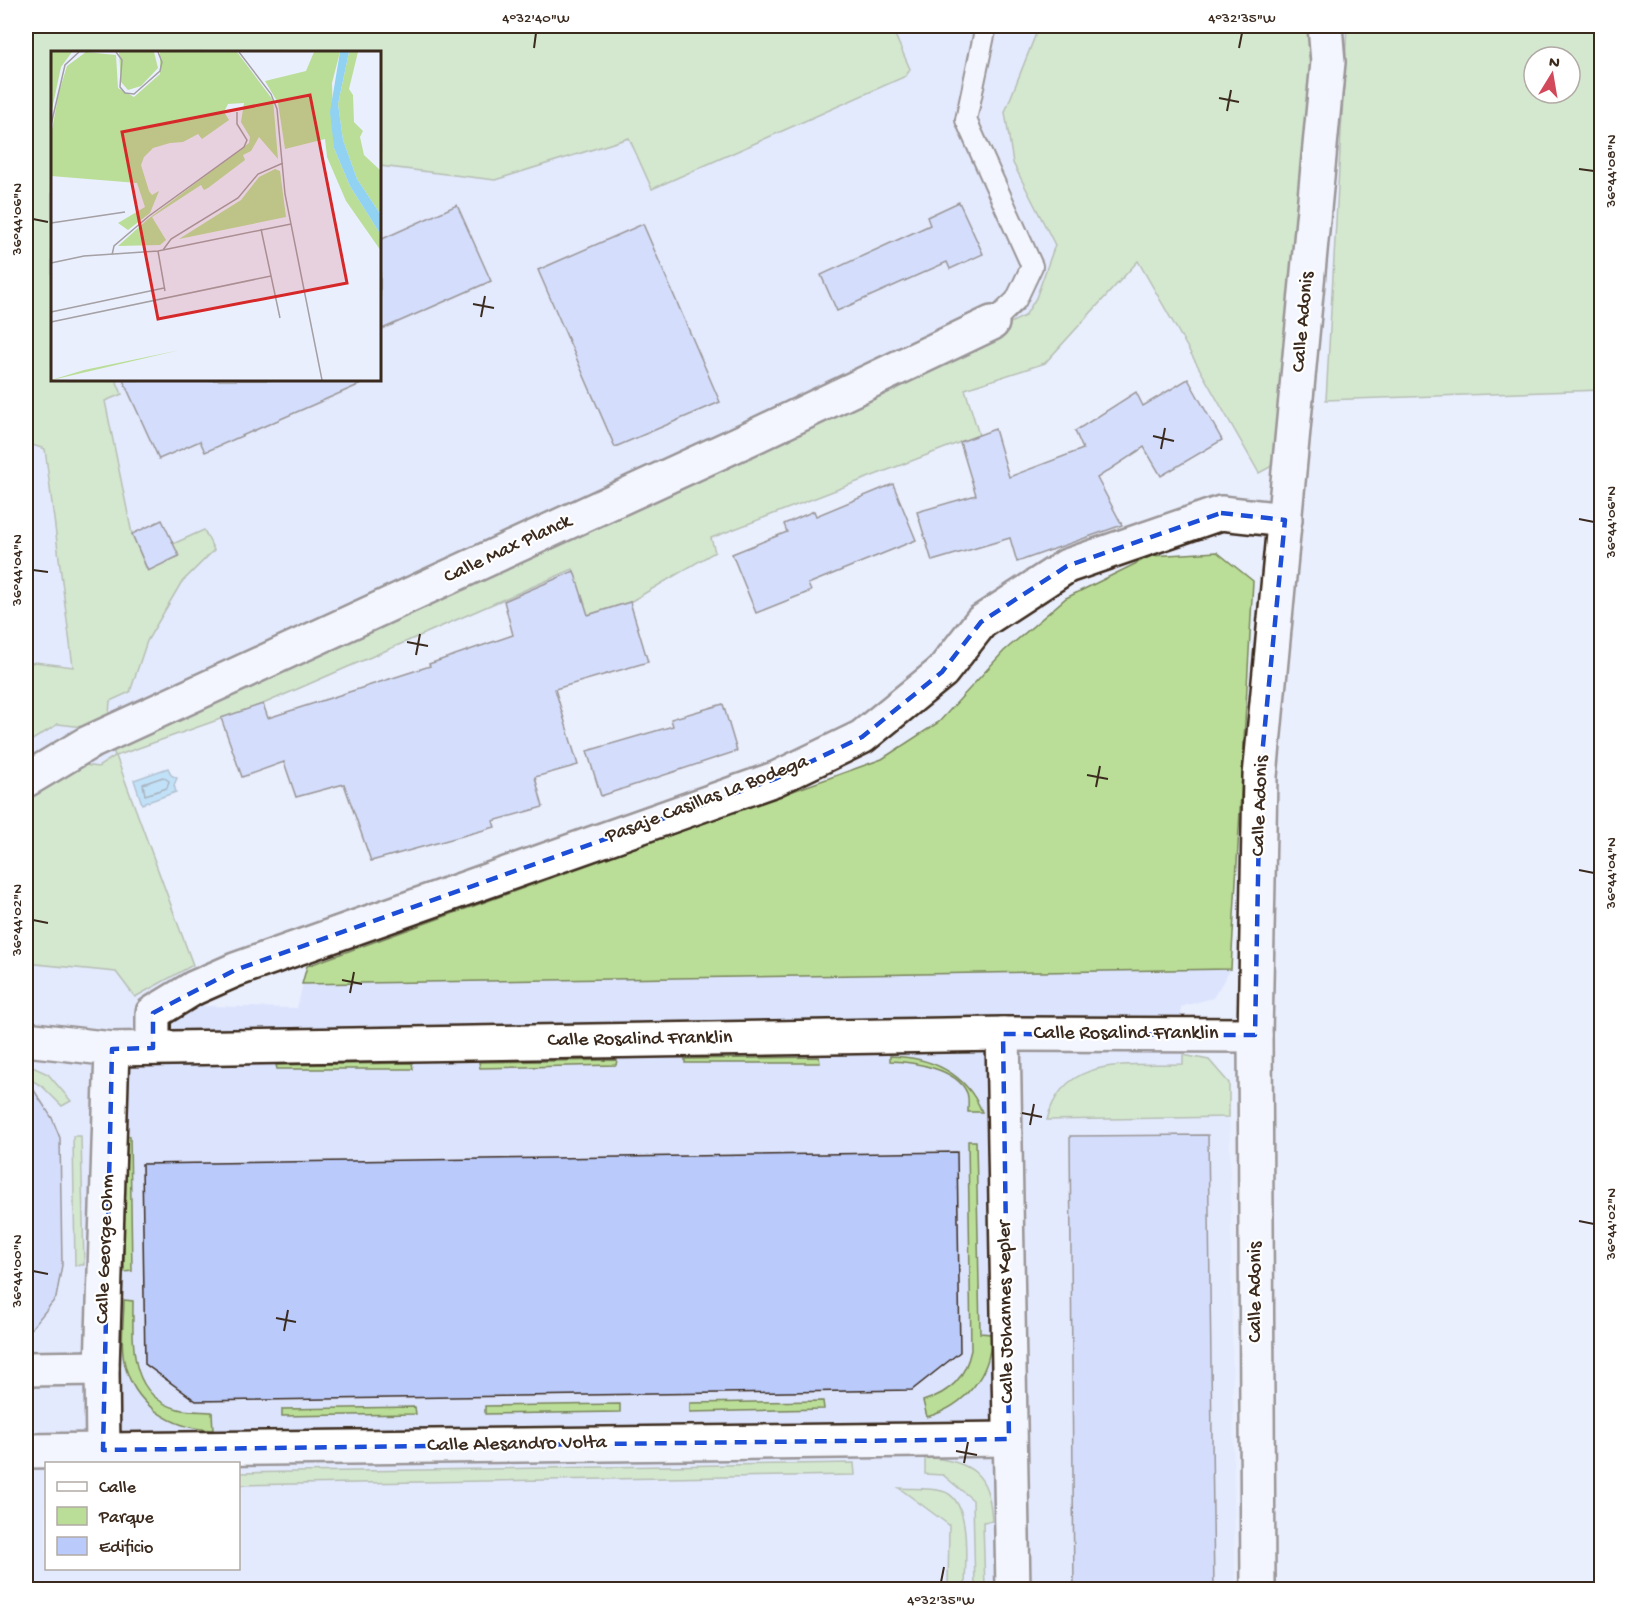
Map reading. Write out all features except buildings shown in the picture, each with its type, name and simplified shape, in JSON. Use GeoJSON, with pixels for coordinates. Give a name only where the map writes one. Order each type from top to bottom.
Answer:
{"type":"FeatureCollection","features":[{"type":"Feature","properties":{"kind":"street","name":"Calle Adonis"},"geometry":{"type":"LineString","coordinates":[[1258,1590],[1255,1035],[1260,776],[1328,62],[1325,26]]}},
{"type":"Feature","properties":{"kind":"street","name":"Calle Max Planck"},"geometry":{"type":"LineString","coordinates":[[26,780],[86,744],[746,440],[992,323]]}},
{"type":"Feature","properties":{"kind":"street","name":"Pasaje Casillas La Bodega"},"geometry":{"type":"LineString","coordinates":[[153,1048],[153,1013],[194,988],[235,970],[776,778],[862,737],[942,672],[981,622],[1067,566],[1221,513],[1285,520]]}},
{"type":"Feature","properties":{"kind":"street","name":"Calle Rosalind Franklin"},"geometry":{"type":"LineString","coordinates":[[26,1039],[112,1048],[153,1048],[1003,1034],[1255,1035]]}},
{"type":"Feature","properties":{"kind":"street","name":"Calle Johannes Kepler"},"geometry":{"type":"LineString","coordinates":[[1003,1034],[1013,1590]]}},
{"type":"Feature","properties":{"kind":"street","name":"Calle George Ohm"},"geometry":{"type":"LineString","coordinates":[[103,1450],[102,1368],[112,1048]]}},
{"type":"Feature","properties":{"kind":"street"},"geometry":{"type":"LineString","coordinates":[[26,1369],[102,1368]]}},
{"type":"Feature","properties":{"kind":"street","name":"Calle Alesandro Volta"},"geometry":{"type":"LineString","coordinates":[[26,1451],[1009,1439]]}},
{"type":"Feature","properties":{"kind":"lane"},"geometry":{"type":"LineString","coordinates":[[986,26],[966,120],[1032,266],[1016,300],[992,323]]}},
{"type":"Feature","properties":{"kind":"highlighted area"},"geometry":{"type":"Polygon","coordinates":[[[1221,513],[1285,520],[1260,776],[1255,1035],[1003,1034],[1009,1439],[103,1450],[112,1049],[153,1048],[153,1013],[235,970],[775,779],[862,737],[942,672],[981,622],[1067,566],[1221,513]]]}},
{"type":"Feature","properties":{"kind":"shaded area"},"geometry":{"type":"Polygon","coordinates":[[[26,26],[1298,26],[1138,261],[1045,363],[964,389],[566,574],[263,704],[116,756],[193,965],[184,970],[204,1006],[297,1008],[307,966],[882,759],[939,722],[1004,651],[1066,598],[1151,556],[1217,552],[1253,581],[1231,969],[1213,998],[1181,1007],[1183,1055],[1209,1060],[1229,1083],[1235,1589],[26,1590],[26,26]]]}},
{"type":"Feature","properties":{"kind":"green space"},"geometry":{"type":"Polygon","coordinates":[[[26,26],[891,26],[910,69],[906,76],[652,189],[629,138],[495,180],[381,166],[381,51],[51,51],[51,381],[116,381],[122,394],[105,401],[132,534],[147,570],[178,557],[173,544],[204,530],[214,550],[181,583],[147,641],[130,692],[110,701],[109,715],[83,727],[58,724],[26,744],[26,665],[35,662],[73,667],[45,449],[26,443],[26,26]]]}},
{"type":"Feature","properties":{"kind":"green space"},"geometry":{"type":"Polygon","coordinates":[[[1039,26],[1308,26],[1310,71],[1272,466],[1259,473],[1138,261],[1045,363],[965,389],[979,435],[711,538],[715,552],[630,602],[587,615],[573,569],[263,704],[116,756],[193,965],[135,997],[116,972],[26,963],[26,796],[78,764],[98,767],[115,756],[112,746],[1025,316],[1036,298],[1055,245],[1013,163],[1005,112],[1039,26]]]}},
{"type":"Feature","properties":{"kind":"green space"},"geometry":{"type":"Polygon","coordinates":[[[1347,26],[1601,26],[1601,390],[1326,400],[1347,26]]]}},
{"type":"Feature","properties":{"kind":"green space"},"geometry":{"type":"Polygon","coordinates":[[[1217,552],[1253,581],[1231,969],[302,984],[307,966],[882,759],[939,722],[1004,651],[1066,598],[1151,556],[1217,552]]]}},
{"type":"Feature","properties":{"kind":"green space"},"geometry":{"type":"Polygon","coordinates":[[[1183,1055],[1209,1060],[1229,1083],[1229,1117],[1047,1120],[1055,1099],[1067,1084],[1083,1074],[1120,1065],[1183,1064],[1183,1055]]]}},
{"type":"Feature","properties":{"kind":"green space"},"geometry":{"type":"Polygon","coordinates":[[[890,1056],[919,1060],[945,1069],[966,1087],[982,1112],[968,1112],[967,1093],[962,1084],[954,1078],[933,1068],[890,1061],[890,1056]]]}},
{"type":"Feature","properties":{"kind":"green space"},"geometry":{"type":"Polygon","coordinates":[[[819,1057],[820,1063],[685,1063],[685,1059],[819,1057]]]}},
{"type":"Feature","properties":{"kind":"green space"},"geometry":{"type":"Polygon","coordinates":[[[617,1060],[616,1065],[480,1068],[479,1062],[617,1060]]]}},
{"type":"Feature","properties":{"kind":"green space"},"geometry":{"type":"Polygon","coordinates":[[[412,1063],[413,1069],[277,1069],[276,1065],[412,1063]]]}},
{"type":"Feature","properties":{"kind":"green space"},"geometry":{"type":"Polygon","coordinates":[[[26,1064],[48,1074],[71,1101],[62,1106],[42,1086],[26,1077],[26,1064]]]}},
{"type":"Feature","properties":{"kind":"green space"},"geometry":{"type":"Polygon","coordinates":[[[73,1136],[81,1136],[84,1265],[75,1265],[73,1136]]]}},
{"type":"Feature","properties":{"kind":"green space"},"geometry":{"type":"Polygon","coordinates":[[[124,1136],[130,1136],[132,1271],[124,1272],[124,1136]]]}},
{"type":"Feature","properties":{"kind":"green space"},"geometry":{"type":"Polygon","coordinates":[[[968,1141],[976,1141],[980,1333],[991,1334],[990,1349],[987,1363],[974,1387],[953,1405],[927,1417],[923,1401],[941,1393],[955,1383],[965,1369],[971,1350],[968,1141]]]}},
{"type":"Feature","properties":{"kind":"green space"},"geometry":{"type":"Polygon","coordinates":[[[124,1300],[133,1301],[134,1350],[142,1380],[150,1392],[162,1402],[178,1409],[212,1412],[213,1430],[198,1429],[169,1419],[156,1412],[136,1390],[129,1377],[123,1354],[124,1300]]]}},
{"type":"Feature","properties":{"kind":"green space"},"geometry":{"type":"Polygon","coordinates":[[[823,1401],[824,1409],[690,1412],[690,1403],[823,1401]]]}},
{"type":"Feature","properties":{"kind":"green space"},"geometry":{"type":"Polygon","coordinates":[[[620,1404],[620,1412],[485,1414],[485,1406],[620,1404]]]}},
{"type":"Feature","properties":{"kind":"green space"},"geometry":{"type":"Polygon","coordinates":[[[415,1407],[416,1414],[282,1416],[282,1409],[415,1407]]]}},
{"type":"Feature","properties":{"kind":"green space"},"geometry":{"type":"Polygon","coordinates":[[[925,1457],[955,1462],[967,1467],[975,1472],[987,1491],[992,1521],[983,1522],[985,1589],[975,1589],[973,1500],[943,1475],[925,1474],[925,1457]]]}},
{"type":"Feature","properties":{"kind":"green space"},"geometry":{"type":"Polygon","coordinates":[[[854,1463],[855,1475],[240,1485],[240,1473],[854,1463]]]}},
{"type":"Feature","properties":{"kind":"green space"},"geometry":{"type":"Polygon","coordinates":[[[899,1488],[942,1491],[952,1496],[959,1506],[965,1534],[965,1589],[948,1589],[949,1525],[899,1488]]]}},
{"type":"Feature","properties":{"kind":"water"},"geometry":{"type":"Polygon","coordinates":[[[168,768],[171,775],[177,778],[174,785],[176,792],[142,804],[134,780],[168,768]]]}}]}
